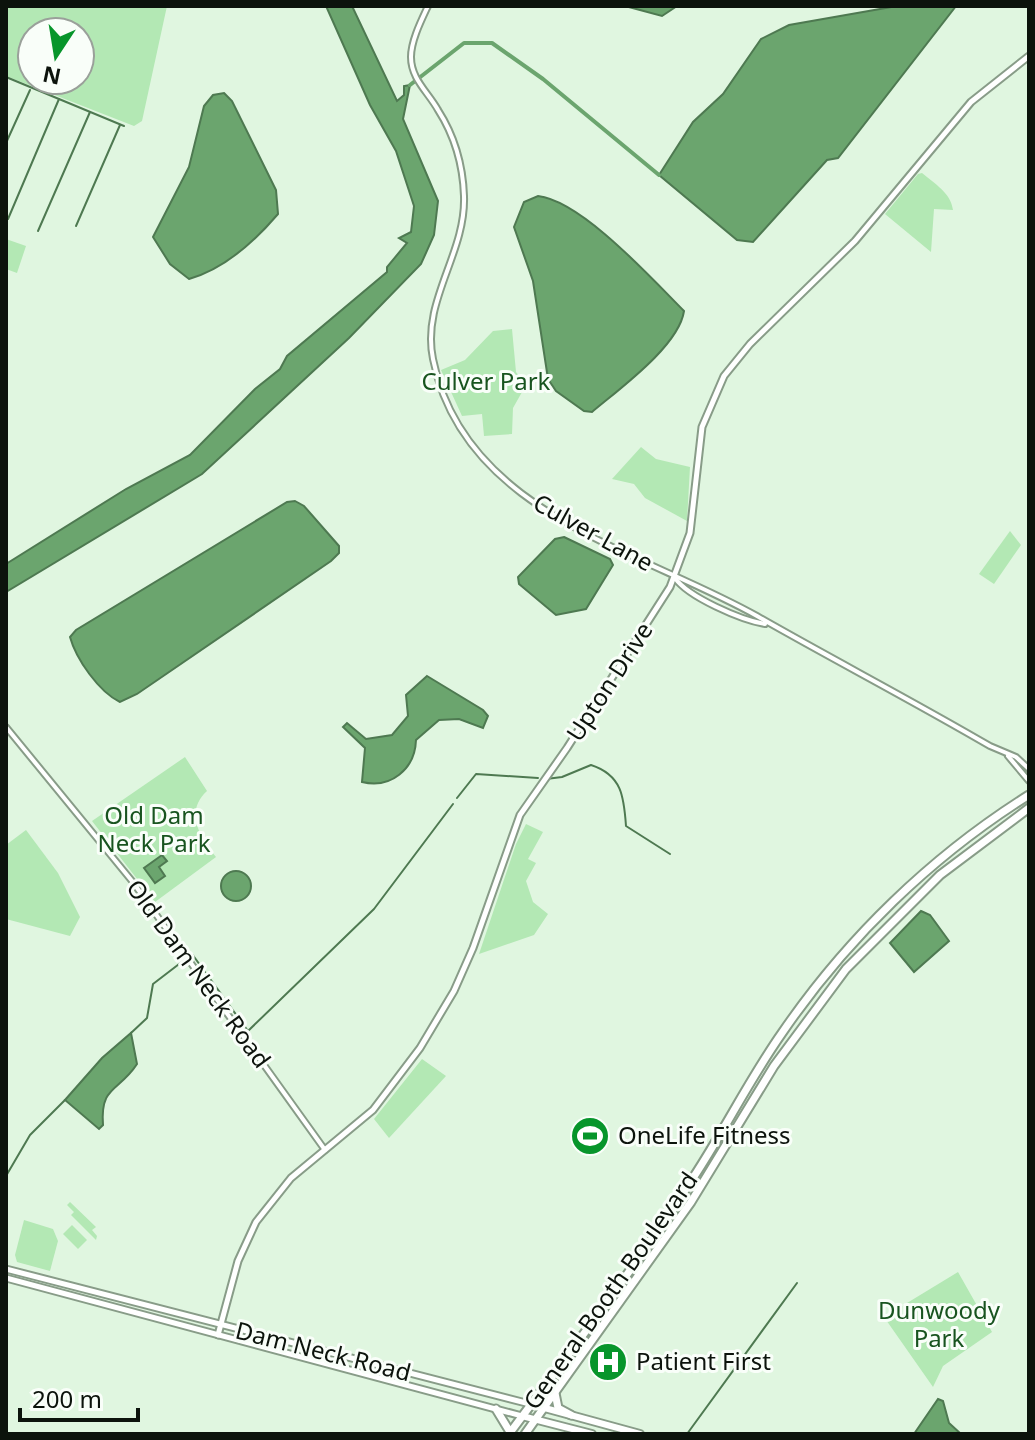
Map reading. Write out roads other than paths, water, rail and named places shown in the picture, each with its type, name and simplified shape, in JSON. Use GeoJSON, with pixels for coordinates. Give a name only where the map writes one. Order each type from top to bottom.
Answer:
{"type":"FeatureCollection","features":[{"type":"Feature","properties":{"kind":"highway","name":"General Booth Boulevard"},"geometry":{"type":"LineString","coordinates":[[509,1433],[670,1212],[780,1035],[828,973],[915,881],[974,833],[1029,795]]}},
{"type":"Feature","properties":{"kind":"highway","name":"General Booth Boulevard"},"geometry":{"type":"LineString","coordinates":[[525,1434],[691,1202],[800,1027],[846,969],[940,875],[1029,808]]}},
{"type":"Feature","properties":{"kind":"highway"},"geometry":{"type":"LineString","coordinates":[[555,1391],[558,1408],[571,1415]]}},
{"type":"Feature","properties":{"kind":"highway"},"geometry":{"type":"LineString","coordinates":[[496,1409],[509,1433]]}},
{"type":"Feature","properties":{"kind":"main road","name":"Upton Drive"},"geometry":{"type":"LineString","coordinates":[[218,1335],[238,1261],[256,1222],[281,1188],[382,1101],[433,1027],[473,948],[520,815],[567,748],[675,578],[693,519],[700,434],[724,376],[750,344],[855,241],[971,102],[1029,56]]}},
{"type":"Feature","properties":{"kind":"main road","name":"Dam Neck Road"},"geometry":{"type":"LineString","coordinates":[[6,1269],[640,1434]]}},
{"type":"Feature","properties":{"kind":"main road","name":"Dam Neck Road"},"geometry":{"type":"LineString","coordinates":[[6,1278],[592,1434]]}},
{"type":"Feature","properties":{"kind":"main road"},"geometry":{"type":"LineString","coordinates":[[74,1296],[76,1288]]}},
{"type":"Feature","properties":{"kind":"main road"},"geometry":{"type":"LineString","coordinates":[[384,1379],[386,1368]]}},
{"type":"Feature","properties":{"kind":"street","name":"Culver Lane"},"geometry":{"type":"LineString","coordinates":[[428,6],[412,47],[416,79],[450,133],[463,182],[461,235],[436,302],[430,333],[435,369],[454,413],[481,454],[534,502],[566,524],[675,578],[684,588],[722,608],[767,624],[1008,756],[1029,781]]}},
{"type":"Feature","properties":{"kind":"street","name":"Old Dam Neck Road"},"geometry":{"type":"LineString","coordinates":[[6,727],[132,881],[325,1150]]}},
{"type":"Feature","properties":{"kind":"street","name":"Culver Lane"},"geometry":{"type":"LineString","coordinates":[[1008,756],[1016,757],[1029,769]]}},
{"type":"Feature","properties":{"kind":"waterway"},"geometry":{"type":"LineString","coordinates":[[410,85],[464,43],[492,43],[543,79],[659,175]]}},
{"type":"Feature","properties":{"kind":"waterway"},"geometry":{"type":"LineString","coordinates":[[6,77],[124,126]]}},
{"type":"Feature","properties":{"kind":"waterway"},"geometry":{"type":"LineString","coordinates":[[6,143],[27,96]]}},
{"type":"Feature","properties":{"kind":"waterway"},"geometry":{"type":"LineString","coordinates":[[8,219],[59,99]]}},
{"type":"Feature","properties":{"kind":"waterway"},"geometry":{"type":"LineString","coordinates":[[38,231],[90,112]]}},
{"type":"Feature","properties":{"kind":"waterway"},"geometry":{"type":"LineString","coordinates":[[76,226],[120,125]]}},
{"type":"Feature","properties":{"kind":"waterway"},"geometry":{"type":"LineString","coordinates":[[546,779],[562,777],[591,765],[601,769],[619,788],[626,826],[670,854]]}},
{"type":"Feature","properties":{"kind":"waterway"},"geometry":{"type":"LineString","coordinates":[[457,798],[476,774],[538,778]]}},
{"type":"Feature","properties":{"kind":"waterway"},"geometry":{"type":"LineString","coordinates":[[189,956],[192,954],[248,1031],[374,909],[453,804]]}},
{"type":"Feature","properties":{"kind":"waterway"},"geometry":{"type":"LineString","coordinates":[[131,1033],[147,1018],[153,984],[183,961]]}},
{"type":"Feature","properties":{"kind":"waterway"},"geometry":{"type":"LineString","coordinates":[[6,1176],[30,1135],[65,1100]]}},
{"type":"Feature","properties":{"kind":"waterway"},"geometry":{"type":"LineString","coordinates":[[687,1434],[797,1283]]}},
{"type":"Feature","properties":{"kind":"place","name":"OneLife Fitness"},"geometry":{"type":"Point","coordinates":[590,1136]}},
{"type":"Feature","properties":{"kind":"place","name":"Patient First"},"geometry":{"type":"Point","coordinates":[608,1362]}},
{"type":"Feature","properties":{"kind":"park label","name":"Culver Park"},"geometry":{"type":"Point","coordinates":[486,382]}},
{"type":"Feature","properties":{"kind":"park label","name":"Old Dam Neck Park"},"geometry":{"type":"Point","coordinates":[154,830]}},
{"type":"Feature","properties":{"kind":"park label","name":"Dunwoody Park"},"geometry":{"type":"Point","coordinates":[939,1325]}}]}
